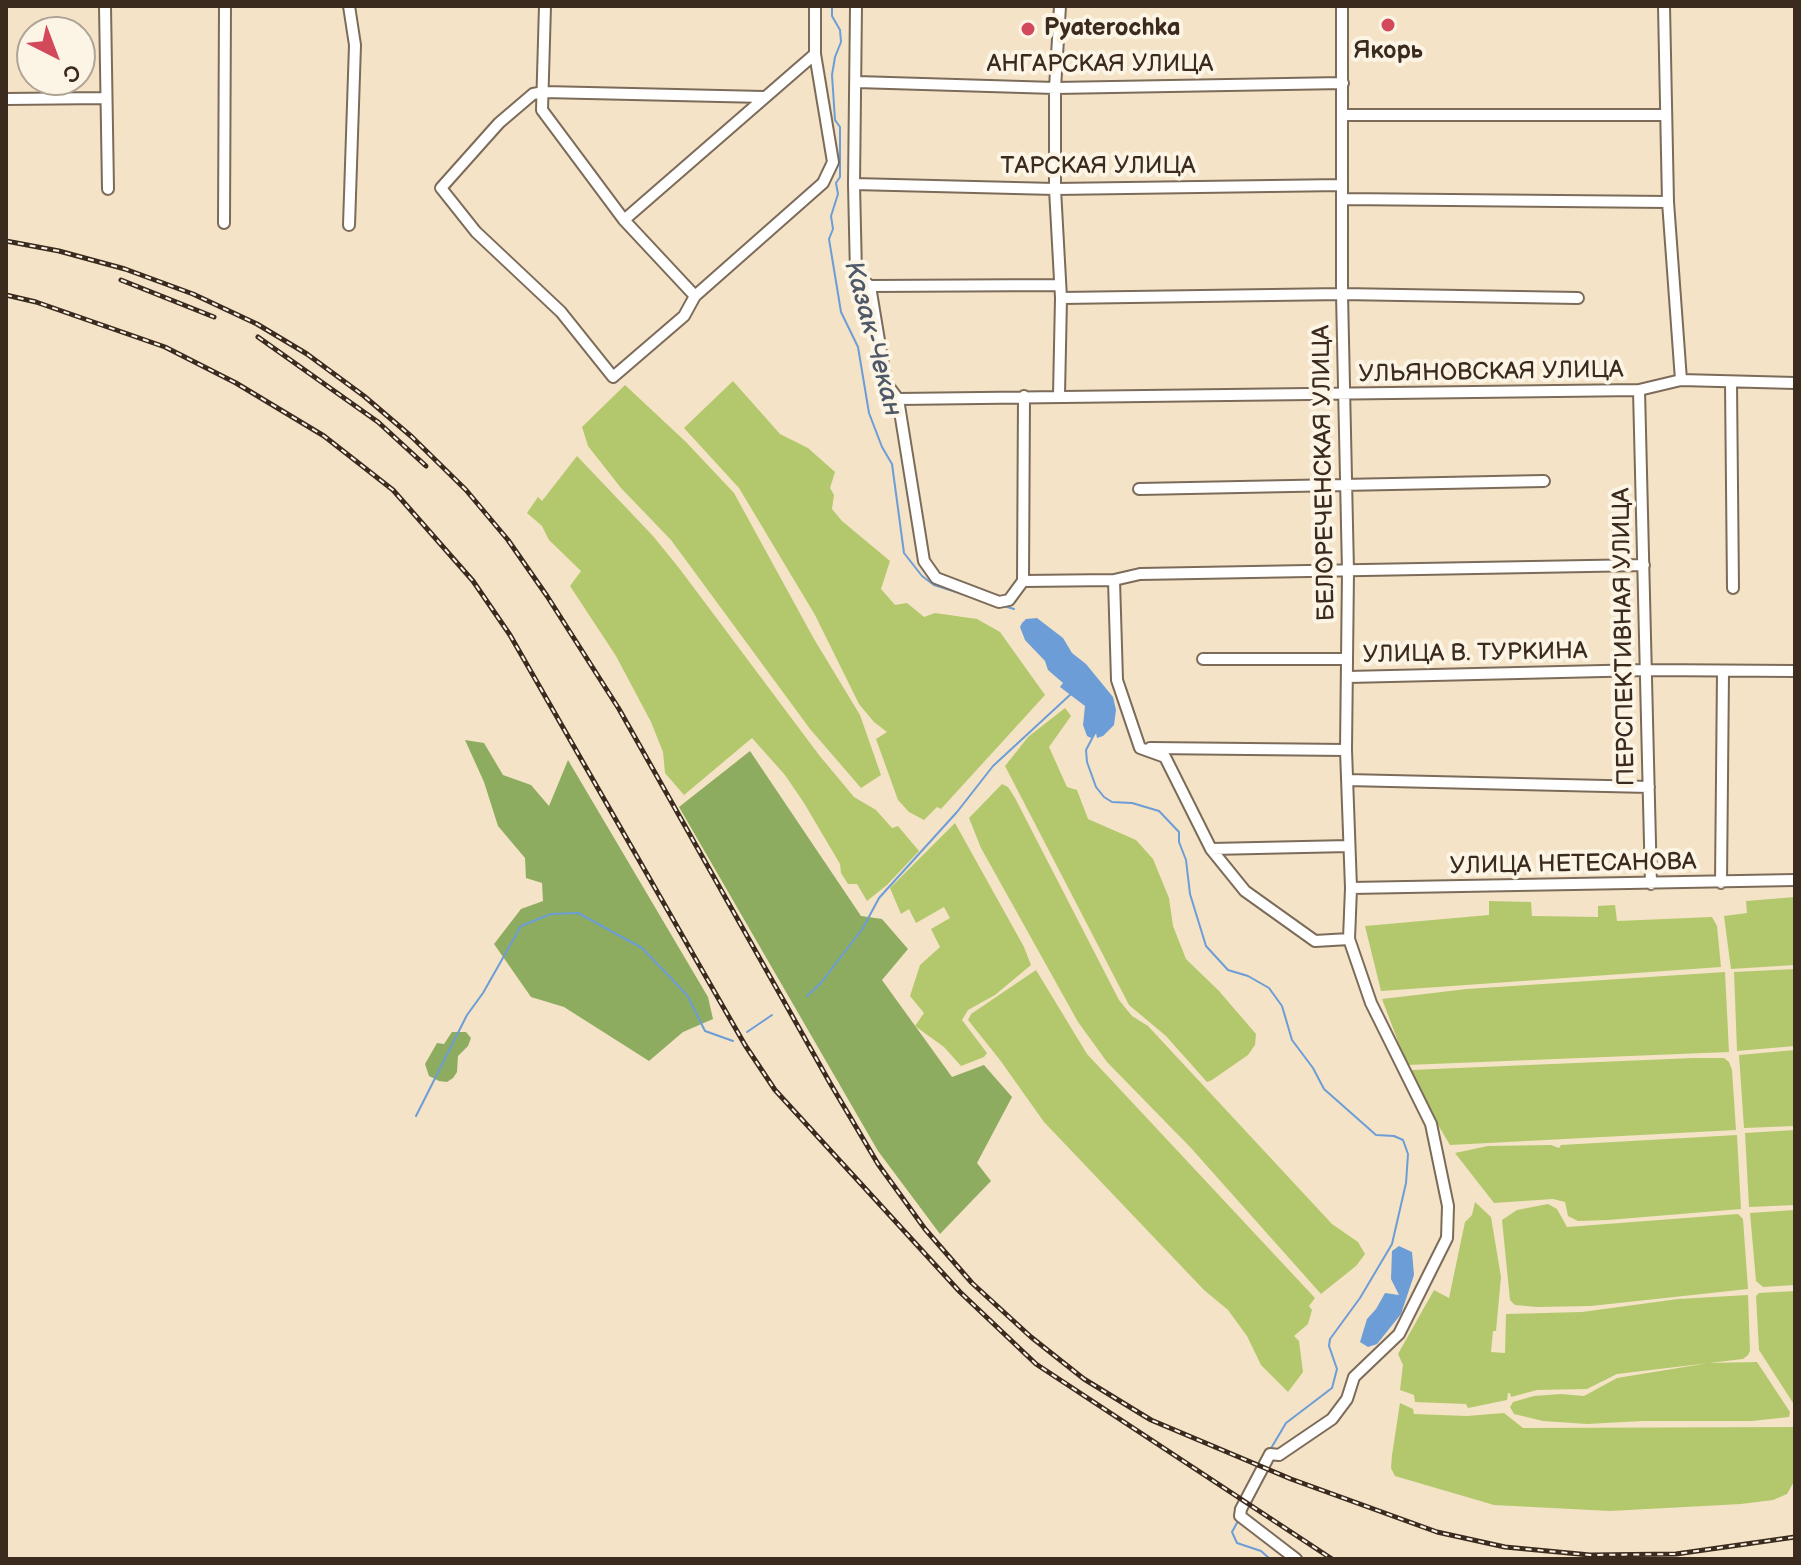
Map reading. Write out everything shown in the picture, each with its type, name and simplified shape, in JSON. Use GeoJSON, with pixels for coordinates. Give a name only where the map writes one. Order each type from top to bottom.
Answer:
{"type":"FeatureCollection","features":[{"type":"Feature","properties":{"kind":"street"},"geometry":{"type":"LineString","coordinates":[[105,6],[108,189]]}},
{"type":"Feature","properties":{"kind":"street"},"geometry":{"type":"LineString","coordinates":[[224,223],[225,6]]}},
{"type":"Feature","properties":{"kind":"street"},"geometry":{"type":"LineString","coordinates":[[349,6],[355,45],[349,225]]}},
{"type":"Feature","properties":{"kind":"street"},"geometry":{"type":"LineString","coordinates":[[545,6],[542,110],[624,220],[695,296]]}},
{"type":"Feature","properties":{"kind":"street"},"geometry":{"type":"LineString","coordinates":[[764,97],[533,94],[499,123],[441,188],[476,232],[561,312],[613,377],[684,316],[695,296],[823,183],[833,162],[815,54],[815,6]]}},
{"type":"Feature","properties":{"kind":"street"},"geometry":{"type":"LineString","coordinates":[[856,6],[856,274],[870,286],[886,383],[898,399],[924,561],[936,578],[999,602],[1009,600],[1023,581],[1024,396]]}},
{"type":"Feature","properties":{"kind":"street"},"geometry":{"type":"LineString","coordinates":[[1059,395],[1061,298],[1055,189],[1055,88],[1060,6]]}},
{"type":"Feature","properties":{"kind":"street","name":"БЕЛОРЕЧЕНСКАЯ УЛИЦА"},"geometry":{"type":"LineString","coordinates":[[1342,6],[1349,939]]}},
{"type":"Feature","properties":{"kind":"street"},"geometry":{"type":"LineString","coordinates":[[1664,6],[1668,202],[1681,380]]}},
{"type":"Feature","properties":{"kind":"street"},"geometry":{"type":"LineString","coordinates":[[624,220],[815,54]]}},
{"type":"Feature","properties":{"kind":"street","name":"АНГАРСКАЯ УЛИЦА"},"geometry":{"type":"LineString","coordinates":[[857,82],[1055,88],[1343,83]]}},
{"type":"Feature","properties":{"kind":"street"},"geometry":{"type":"LineString","coordinates":[[6,99],[106,98]]}},
{"type":"Feature","properties":{"kind":"street"},"geometry":{"type":"LineString","coordinates":[[1342,115],[1665,115]]}},
{"type":"Feature","properties":{"kind":"street","name":"ТАРСКАЯ УЛИЦА"},"geometry":{"type":"LineString","coordinates":[[854,184],[1055,189],[1342,185]]}},
{"type":"Feature","properties":{"kind":"street"},"geometry":{"type":"LineString","coordinates":[[1342,199],[1668,202]]}},
{"type":"Feature","properties":{"kind":"street"},"geometry":{"type":"LineString","coordinates":[[870,286],[1058,285]]}},
{"type":"Feature","properties":{"kind":"street"},"geometry":{"type":"LineString","coordinates":[[1061,298],[1342,294],[1578,298]]}},
{"type":"Feature","properties":{"kind":"street","name":"УЛЬЯНОВСКАЯ УЛИЦА"},"geometry":{"type":"LineString","coordinates":[[898,399],[1059,395],[1344,396],[1639,390],[1681,380],[1795,383]]}},
{"type":"Feature","properties":{"kind":"street"},"geometry":{"type":"LineString","coordinates":[[1731,383],[1733,588]]}},
{"type":"Feature","properties":{"kind":"street","name":"ПЕРСПЕКТИВНАЯ УЛИЦА"},"geometry":{"type":"LineString","coordinates":[[1639,390],[1651,884]]}},
{"type":"Feature","properties":{"kind":"street"},"geometry":{"type":"LineString","coordinates":[[1139,489],[1544,481]]}},
{"type":"Feature","properties":{"kind":"street"},"geometry":{"type":"LineString","coordinates":[[1023,581],[1114,580],[1140,574],[1644,565]]}},
{"type":"Feature","properties":{"kind":"street"},"geometry":{"type":"LineString","coordinates":[[1114,580],[1117,680],[1140,748]]}},
{"type":"Feature","properties":{"kind":"street","name":"УЛИЦА В. ТУРКИНА"},"geometry":{"type":"LineString","coordinates":[[1203,659],[1347,659]]}},
{"type":"Feature","properties":{"kind":"street","name":"УЛИЦА В. ТУРКИНА"},"geometry":{"type":"LineString","coordinates":[[1348,677],[1646,670],[1795,671]]}},
{"type":"Feature","properties":{"kind":"street"},"geometry":{"type":"LineString","coordinates":[[1721,883],[1723,672]]}},
{"type":"Feature","properties":{"kind":"street"},"geometry":{"type":"LineString","coordinates":[[1140,748],[1346,750]]}},
{"type":"Feature","properties":{"kind":"street"},"geometry":{"type":"LineString","coordinates":[[1140,748],[1165,757],[1211,849],[1245,891],[1315,941],[1349,939],[1371,1003],[1431,1124],[1448,1206],[1447,1238],[1399,1334],[1354,1377],[1347,1399],[1332,1419],[1279,1455],[1270,1454],[1241,1509],[1240,1516],[1296,1559]]}},
{"type":"Feature","properties":{"kind":"street"},"geometry":{"type":"LineString","coordinates":[[1347,780],[1649,787]]}},
{"type":"Feature","properties":{"kind":"street"},"geometry":{"type":"LineString","coordinates":[[1211,849],[1349,846]]}},
{"type":"Feature","properties":{"kind":"street","name":"УЛИЦА НЕТЕСАНОВА"},"geometry":{"type":"LineString","coordinates":[[1351,888],[1795,880]]}},
{"type":"Feature","properties":{"kind":"green space"},"geometry":{"type":"Polygon","coordinates":[[[733,381],[780,434],[808,448],[835,472],[830,488],[834,495],[832,509],[890,561],[881,589],[895,605],[907,603],[924,617],[935,613],[977,619],[1000,632],[1045,695],[941,809],[937,807],[924,820],[909,812],[898,800],[876,739],[887,732],[859,704],[815,615],[739,488],[684,428],[733,381]]]}},
{"type":"Feature","properties":{"kind":"green space"},"geometry":{"type":"Polygon","coordinates":[[[625,385],[686,442],[734,493],[814,639],[860,715],[881,775],[861,788],[810,729],[671,540],[621,488],[588,446],[582,427],[625,385]]]}},
{"type":"Feature","properties":{"kind":"green space"},"geometry":{"type":"Polygon","coordinates":[[[577,456],[679,568],[854,797],[876,810],[892,828],[898,826],[919,851],[867,901],[857,884],[848,884],[841,873],[840,864],[804,803],[785,775],[752,738],[684,795],[665,773],[663,752],[651,722],[616,656],[570,586],[581,571],[527,513],[538,497],[542,501],[577,456]]]}},
{"type":"Feature","properties":{"kind":"green space"},"geometry":{"type":"Polygon","coordinates":[[[1065,708],[1071,716],[1049,747],[1067,787],[1077,790],[1088,819],[1136,840],[1153,859],[1169,898],[1173,926],[1186,959],[1256,1034],[1255,1045],[1248,1055],[1207,1082],[1166,1036],[1129,1005],[1005,766],[1028,737],[1065,708]]]}},
{"type":"Feature","properties":{"kind":"green space"},"geometry":{"type":"Polygon","coordinates":[[[465,740],[484,743],[503,775],[531,785],[549,806],[568,760],[708,997],[713,1019],[683,1032],[649,1061],[564,1007],[531,997],[494,944],[521,909],[543,901],[542,883],[526,878],[525,858],[498,826],[484,782],[465,740]]]}},
{"type":"Feature","properties":{"kind":"green space"},"geometry":{"type":"Polygon","coordinates":[[[750,751],[861,916],[882,919],[908,949],[882,980],[952,1077],[984,1065],[1012,1097],[977,1163],[991,1181],[940,1234],[878,1151],[679,807],[750,751]]]}},
{"type":"Feature","properties":{"kind":"green space"},"geometry":{"type":"Polygon","coordinates":[[[1002,784],[1015,798],[1119,1000],[1132,1016],[1148,1026],[1332,1224],[1358,1242],[1365,1254],[1356,1266],[1321,1294],[1191,1148],[1107,1062],[1078,1022],[981,848],[969,818],[1002,784]]]}},
{"type":"Feature","properties":{"kind":"green space"},"geometry":{"type":"Polygon","coordinates":[[[955,823],[1031,965],[995,995],[968,1010],[962,1020],[987,1053],[961,1066],[944,1047],[915,1026],[924,1013],[910,996],[920,965],[940,947],[931,929],[950,918],[944,907],[916,923],[909,909],[901,914],[890,888],[955,823]]]}},
{"type":"Feature","properties":{"kind":"green space"},"geometry":{"type":"Polygon","coordinates":[[[1795,897],[1795,965],[1731,969],[1724,916],[1747,913],[1746,901],[1795,897]]]}},
{"type":"Feature","properties":{"kind":"green space"},"geometry":{"type":"Polygon","coordinates":[[[1489,901],[1531,902],[1532,916],[1598,917],[1598,906],[1615,905],[1617,921],[1712,917],[1717,926],[1721,967],[1381,991],[1365,926],[1489,915],[1489,901]]]}},
{"type":"Feature","properties":{"kind":"green space"},"geometry":{"type":"Polygon","coordinates":[[[1795,969],[1795,1046],[1737,1051],[1734,972],[1795,969]]]}},
{"type":"Feature","properties":{"kind":"green space"},"geometry":{"type":"Polygon","coordinates":[[[1036,970],[1087,1054],[1315,1298],[1309,1306],[1312,1310],[1308,1324],[1294,1336],[1299,1341],[1303,1372],[1288,1392],[1261,1365],[1247,1336],[1228,1310],[1204,1290],[1044,1122],[968,1020],[971,1014],[1036,970]]]}},
{"type":"Feature","properties":{"kind":"green space"},"geometry":{"type":"Polygon","coordinates":[[[1725,972],[1729,1052],[1407,1065],[1382,999],[1467,989],[1725,972]]]}},
{"type":"Feature","properties":{"kind":"green space"},"geometry":{"type":"Polygon","coordinates":[[[452,1032],[466,1032],[471,1038],[458,1056],[457,1072],[453,1078],[447,1082],[439,1081],[429,1076],[425,1064],[437,1043],[444,1044],[452,1032]]]}},
{"type":"Feature","properties":{"kind":"green space"},"geometry":{"type":"Polygon","coordinates":[[[1795,1050],[1795,1126],[1744,1128],[1739,1055],[1795,1050]]]}},
{"type":"Feature","properties":{"kind":"green space"},"geometry":{"type":"Polygon","coordinates":[[[1724,1058],[1729,1062],[1736,1130],[1450,1145],[1425,1103],[1411,1070],[1724,1058]]]}},
{"type":"Feature","properties":{"kind":"green space"},"geometry":{"type":"Polygon","coordinates":[[[1795,1130],[1795,1205],[1749,1207],[1745,1133],[1795,1130]]]}},
{"type":"Feature","properties":{"kind":"green space"},"geometry":{"type":"Polygon","coordinates":[[[1737,1135],[1741,1209],[1608,1220],[1578,1221],[1568,1216],[1565,1202],[1553,1199],[1494,1203],[1455,1153],[1488,1146],[1551,1145],[1559,1148],[1561,1145],[1737,1135]]]}},
{"type":"Feature","properties":{"kind":"green space"},"geometry":{"type":"Polygon","coordinates":[[[1475,1202],[1491,1217],[1501,1277],[1491,1352],[1505,1353],[1506,1314],[1582,1312],[1678,1299],[1748,1295],[1748,1355],[1743,1359],[1617,1374],[1587,1389],[1537,1390],[1511,1397],[1508,1393],[1507,1400],[1468,1408],[1466,1404],[1415,1402],[1414,1395],[1400,1390],[1403,1365],[1398,1354],[1434,1290],[1449,1298],[1465,1222],[1472,1215],[1475,1202]]]}},
{"type":"Feature","properties":{"kind":"green space"},"geometry":{"type":"Polygon","coordinates":[[[1548,1204],[1557,1209],[1567,1227],[1738,1214],[1743,1219],[1748,1289],[1591,1306],[1515,1305],[1510,1300],[1502,1220],[1517,1210],[1548,1204]]]}},
{"type":"Feature","properties":{"kind":"green space"},"geometry":{"type":"Polygon","coordinates":[[[1795,1210],[1795,1285],[1763,1287],[1756,1281],[1750,1213],[1795,1210]]]}},
{"type":"Feature","properties":{"kind":"green space"},"geometry":{"type":"Polygon","coordinates":[[[1795,1291],[1795,1406],[1759,1350],[1756,1296],[1759,1293],[1795,1291]]]}},
{"type":"Feature","properties":{"kind":"green space"},"geometry":{"type":"Polygon","coordinates":[[[1757,1362],[1790,1412],[1789,1417],[1752,1421],[1587,1424],[1543,1421],[1514,1414],[1510,1407],[1513,1402],[1534,1396],[1584,1396],[1617,1378],[1709,1363],[1757,1362]]]}},
{"type":"Feature","properties":{"kind":"green space"},"geometry":{"type":"Polygon","coordinates":[[[1400,1403],[1413,1409],[1414,1414],[1467,1416],[1504,1413],[1523,1428],[1795,1427],[1795,1480],[1787,1494],[1773,1500],[1741,1504],[1610,1511],[1494,1505],[1395,1476],[1391,1468],[1400,1403]]]}},
{"type":"Feature","properties":{"kind":"water"},"geometry":{"type":"Polygon","coordinates":[[[1037,618],[1063,638],[1072,653],[1086,664],[1113,697],[1116,710],[1114,725],[1103,736],[1097,738],[1096,733],[1091,738],[1087,736],[1083,725],[1085,706],[1060,687],[1063,683],[1048,670],[1045,661],[1025,640],[1020,627],[1022,623],[1026,619],[1037,618]]]}},
{"type":"Feature","properties":{"kind":"water"},"geometry":{"type":"Polygon","coordinates":[[[1399,1246],[1412,1252],[1414,1275],[1401,1314],[1377,1344],[1368,1347],[1360,1342],[1367,1319],[1385,1293],[1399,1295],[1391,1279],[1392,1251],[1399,1246]]]}},
{"type":"Feature","properties":{"kind":"waterway","name":"Казак-Чекан"},"geometry":{"type":"LineString","coordinates":[[832,6],[832,16],[840,30],[841,42],[832,75],[835,120],[840,127],[840,177],[836,183],[838,194],[831,216],[833,229],[829,239],[841,312],[858,347],[869,413],[892,464],[904,553],[922,576],[934,585],[975,598]]}},
{"type":"Feature","properties":{"kind":"waterway","name":"Казак-Чекан"},"geometry":{"type":"LineString","coordinates":[[1004,606],[1014,609]]}},
{"type":"Feature","properties":{"kind":"waterway"},"geometry":{"type":"LineString","coordinates":[[807,996],[820,984],[863,928],[879,898],[957,812],[993,766],[1071,694]]}},
{"type":"Feature","properties":{"kind":"waterway","name":"Казак-Чекан"},"geometry":{"type":"LineString","coordinates":[[1096,731],[1086,750],[1087,762],[1096,787],[1104,797],[1112,802],[1132,803],[1159,811],[1179,832],[1190,894],[1206,946],[1228,970],[1248,976],[1269,988],[1282,1006],[1292,1040],[1324,1089],[1376,1135],[1403,1140],[1408,1154],[1406,1183],[1392,1244],[1360,1298],[1330,1339],[1329,1346],[1337,1369],[1332,1388],[1286,1423],[1270,1450]]}},
{"type":"Feature","properties":{"kind":"waterway"},"geometry":{"type":"LineString","coordinates":[[416,1116],[467,1015],[521,926],[551,914],[578,913],[642,948],[687,995],[705,1031],[733,1041]]}},
{"type":"Feature","properties":{"kind":"waterway"},"geometry":{"type":"LineString","coordinates":[[747,1032],[772,1015]]}},
{"type":"Feature","properties":{"kind":"waterway","name":"Казак-Чекан"},"geometry":{"type":"LineString","coordinates":[[1238,1521],[1232,1532],[1237,1543],[1261,1551],[1270,1559]]}},
{"type":"Feature","properties":{"kind":"railway"},"geometry":{"type":"LineString","coordinates":[[6,241],[59,251],[125,269],[193,294],[257,324],[307,354],[364,396],[466,490],[508,540],[619,709],[878,1164],[925,1229],[972,1283],[1031,1337],[1084,1379],[1151,1420],[1291,1479],[1437,1532],[1505,1547],[1590,1555],[1676,1554],[1795,1537]]}},
{"type":"Feature","properties":{"kind":"railway"},"geometry":{"type":"LineString","coordinates":[[121,280],[214,317]]}},
{"type":"Feature","properties":{"kind":"railway"},"geometry":{"type":"LineString","coordinates":[[6,295],[36,302],[165,347],[236,383],[324,436],[393,490],[473,581],[510,635],[745,1045],[775,1090],[960,1292],[1036,1364],[1332,1559]]}},
{"type":"Feature","properties":{"kind":"railway"},"geometry":{"type":"LineString","coordinates":[[258,337],[378,422],[426,466]]}},
{"type":"Feature","properties":{"kind":"place","name":"Якорь"},"geometry":{"type":"Point","coordinates":[1388,25]}},
{"type":"Feature","properties":{"kind":"place","name":"Pyaterochka"},"geometry":{"type":"Point","coordinates":[1028,29]}}]}
